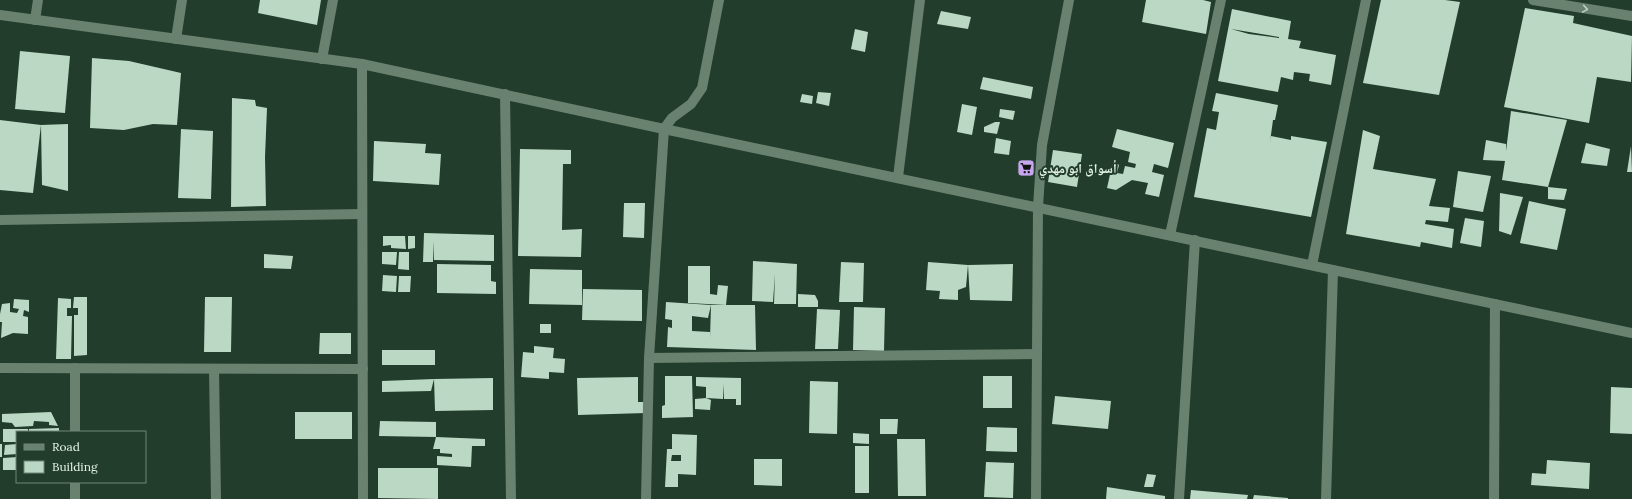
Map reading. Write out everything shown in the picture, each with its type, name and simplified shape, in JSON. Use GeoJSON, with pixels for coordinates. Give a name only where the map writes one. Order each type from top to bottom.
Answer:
{"type":"FeatureCollection","features":[{"type":"Feature","properties":{"kind":"street"},"geometry":{"type":"LineString","coordinates":[[35,20],[38,0]]}},
{"type":"Feature","properties":{"kind":"street"},"geometry":{"type":"LineString","coordinates":[[176,39],[182,0]]}},
{"type":"Feature","properties":{"kind":"street"},"geometry":{"type":"LineString","coordinates":[[322,58],[333,0]]}},
{"type":"Feature","properties":{"kind":"street"},"geometry":{"type":"LineString","coordinates":[[646,499],[649,358],[664,129],[672,118],[691,104],[702,88],[719,0]]}},
{"type":"Feature","properties":{"kind":"street"},"geometry":{"type":"LineString","coordinates":[[898,177],[920,0]]}},
{"type":"Feature","properties":{"kind":"street"},"geometry":{"type":"LineString","coordinates":[[1036,499],[1038,207],[1042,145],[1069,0]]}},
{"type":"Feature","properties":{"kind":"street"},"geometry":{"type":"LineString","coordinates":[[1170,235],[1221,0]]}},
{"type":"Feature","properties":{"kind":"street"},"geometry":{"type":"LineString","coordinates":[[1312,265],[1366,0]]}},
{"type":"Feature","properties":{"kind":"street"},"geometry":{"type":"LineString","coordinates":[[1533,0],[1632,16]]}},
{"type":"Feature","properties":{"kind":"street"},"geometry":{"type":"LineString","coordinates":[[0,15],[362,64],[1632,333]]}},
{"type":"Feature","properties":{"kind":"street"},"geometry":{"type":"LineString","coordinates":[[362,64],[363,499]]}},
{"type":"Feature","properties":{"kind":"street"},"geometry":{"type":"LineString","coordinates":[[505,94],[512,499]]}},
{"type":"Feature","properties":{"kind":"street"},"geometry":{"type":"LineString","coordinates":[[0,220],[362,214]]}},
{"type":"Feature","properties":{"kind":"street"},"geometry":{"type":"LineString","coordinates":[[1179,499],[1195,240]]}},
{"type":"Feature","properties":{"kind":"street"},"geometry":{"type":"LineString","coordinates":[[1326,499],[1334,270]]}},
{"type":"Feature","properties":{"kind":"street"},"geometry":{"type":"LineString","coordinates":[[1494,499],[1495,304]]}},
{"type":"Feature","properties":{"kind":"street"},"geometry":{"type":"LineString","coordinates":[[649,358],[1037,354]]}},
{"type":"Feature","properties":{"kind":"street"},"geometry":{"type":"LineString","coordinates":[[0,368],[363,369]]}},
{"type":"Feature","properties":{"kind":"street"},"geometry":{"type":"LineString","coordinates":[[75,368],[75,431]]}},
{"type":"Feature","properties":{"kind":"street"},"geometry":{"type":"LineString","coordinates":[[214,369],[216,499]]}},
{"type":"Feature","properties":{"kind":"street"},"geometry":{"type":"LineString","coordinates":[[75,483],[76,499]]}},
{"type":"Feature","properties":{"kind":"building"},"geometry":{"type":"Polygon","coordinates":[[[260,0],[321,0],[317,25],[258,13],[260,0]]]}},
{"type":"Feature","properties":{"kind":"building"},"geometry":{"type":"Polygon","coordinates":[[[1146,0],[1203,0],[1211,2],[1206,34],[1142,22],[1146,0]]]}},
{"type":"Feature","properties":{"kind":"building"},"geometry":{"type":"Polygon","coordinates":[[[1381,0],[1445,0],[1460,2],[1439,95],[1363,83],[1381,0]]]}},
{"type":"Feature","properties":{"kind":"building"},"geometry":{"type":"Polygon","coordinates":[[[1525,8],[1574,16],[1573,23],[1632,36],[1631,82],[1597,77],[1589,123],[1504,107],[1525,8]]]}},
{"type":"Feature","properties":{"kind":"building"},"geometry":{"type":"Polygon","coordinates":[[[1232,9],[1291,21],[1288,39],[1301,41],[1299,48],[1336,55],[1331,85],[1309,81],[1310,74],[1294,72],[1293,80],[1281,77],[1278,92],[1218,81],[1232,9]],[[1231,29],[1249,34],[1279,37],[1231,29]]]}},
{"type":"Feature","properties":{"kind":"building"},"geometry":{"type":"Polygon","coordinates":[[[941,11],[971,17],[968,29],[937,24],[941,11]]]}},
{"type":"Feature","properties":{"kind":"building"},"geometry":{"type":"Polygon","coordinates":[[[855,29],[868,32],[865,52],[851,49],[855,29]]]}},
{"type":"Feature","properties":{"kind":"building"},"geometry":{"type":"Polygon","coordinates":[[[20,51],[70,56],[65,113],[15,109],[20,51]]]}},
{"type":"Feature","properties":{"kind":"building"},"geometry":{"type":"Polygon","coordinates":[[[92,58],[129,61],[181,73],[177,125],[153,124],[124,130],[90,128],[92,58]]]}},
{"type":"Feature","properties":{"kind":"building"},"geometry":{"type":"Polygon","coordinates":[[[983,77],[1033,87],[1031,99],[980,89],[983,77]]]}},
{"type":"Feature","properties":{"kind":"building"},"geometry":{"type":"Polygon","coordinates":[[[818,92],[831,93],[829,106],[816,103],[818,92]]]}},
{"type":"Feature","properties":{"kind":"building"},"geometry":{"type":"Polygon","coordinates":[[[1216,93],[1278,105],[1275,120],[1273,120],[1270,142],[1271,136],[1291,140],[1291,136],[1327,142],[1311,217],[1194,197],[1207,128],[1216,130],[1219,112],[1212,111],[1216,93]]]}},
{"type":"Feature","properties":{"kind":"building"},"geometry":{"type":"Polygon","coordinates":[[[802,94],[813,96],[812,104],[800,102],[802,94]]]}},
{"type":"Feature","properties":{"kind":"building"},"geometry":{"type":"Polygon","coordinates":[[[232,98],[255,100],[256,106],[267,108],[265,157],[266,206],[231,207],[232,98]]]}},
{"type":"Feature","properties":{"kind":"building"},"geometry":{"type":"Polygon","coordinates":[[[962,104],[977,107],[972,135],[957,132],[962,104]]]}},
{"type":"Feature","properties":{"kind":"building"},"geometry":{"type":"Polygon","coordinates":[[[1000,109],[1015,111],[1013,120],[999,117],[1000,109]]]}},
{"type":"Feature","properties":{"kind":"building"},"geometry":{"type":"Polygon","coordinates":[[[1511,111],[1567,120],[1548,187],[1502,180],[1505,161],[1483,160],[1486,140],[1506,144],[1506,151],[1511,111]]]}},
{"type":"Feature","properties":{"kind":"building"},"geometry":{"type":"Polygon","coordinates":[[[0,120],[41,125],[33,193],[0,190],[0,120]]]}},
{"type":"Feature","properties":{"kind":"building"},"geometry":{"type":"Polygon","coordinates":[[[995,122],[1000,122],[997,134],[984,132],[984,127],[995,122]]]}},
{"type":"Feature","properties":{"kind":"building"},"geometry":{"type":"Polygon","coordinates":[[[68,124],[68,191],[42,185],[41,125],[68,124]]]}},
{"type":"Feature","properties":{"kind":"building"},"geometry":{"type":"Polygon","coordinates":[[[181,129],[213,131],[211,199],[178,198],[181,129]]]}},
{"type":"Feature","properties":{"kind":"building"},"geometry":{"type":"Polygon","coordinates":[[[1117,129],[1174,143],[1168,168],[1154,164],[1152,172],[1164,175],[1159,197],[1145,194],[1148,183],[1132,180],[1116,190],[1107,188],[1113,161],[1119,165],[1117,173],[1123,174],[1125,166],[1135,168],[1136,164],[1128,162],[1130,152],[1112,147],[1117,129]]]}},
{"type":"Feature","properties":{"kind":"building"},"geometry":{"type":"Polygon","coordinates":[[[1363,130],[1380,136],[1373,169],[1436,179],[1429,206],[1450,208],[1448,222],[1426,220],[1425,224],[1454,229],[1452,248],[1421,242],[1420,247],[1346,234],[1363,130]]]}},
{"type":"Feature","properties":{"kind":"building"},"geometry":{"type":"Polygon","coordinates":[[[996,138],[1011,141],[1009,155],[994,153],[996,138]]]}},
{"type":"Feature","properties":{"kind":"building"},"geometry":{"type":"Polygon","coordinates":[[[374,141],[426,144],[425,153],[441,154],[439,185],[373,181],[374,141]]]}},
{"type":"Feature","properties":{"kind":"building"},"geometry":{"type":"Polygon","coordinates":[[[1586,143],[1610,149],[1607,166],[1581,163],[1586,143]]]}},
{"type":"Feature","properties":{"kind":"building"},"geometry":{"type":"Polygon","coordinates":[[[1631,146],[1632,172],[1627,172],[1631,146]]]}},
{"type":"Feature","properties":{"kind":"building"},"geometry":{"type":"Polygon","coordinates":[[[520,149],[571,150],[571,164],[563,164],[562,230],[582,229],[581,257],[518,256],[520,149]]]}},
{"type":"Feature","properties":{"kind":"building"},"geometry":{"type":"Polygon","coordinates":[[[1053,150],[1082,154],[1077,187],[1048,182],[1053,150]]]}},
{"type":"Feature","properties":{"kind":"building"},"geometry":{"type":"Polygon","coordinates":[[[1458,171],[1491,176],[1483,212],[1453,207],[1458,171]]]}},
{"type":"Feature","properties":{"kind":"building"},"geometry":{"type":"Polygon","coordinates":[[[1548,187],[1567,189],[1564,200],[1548,199],[1548,187]]]}},
{"type":"Feature","properties":{"kind":"building"},"geometry":{"type":"Polygon","coordinates":[[[1500,193],[1523,197],[1511,235],[1499,231],[1500,193]]]}},
{"type":"Feature","properties":{"kind":"building"},"geometry":{"type":"Polygon","coordinates":[[[1529,201],[1566,209],[1557,250],[1520,243],[1529,201]]]}},
{"type":"Feature","properties":{"kind":"building"},"geometry":{"type":"Polygon","coordinates":[[[624,203],[645,203],[644,238],[623,237],[624,203]]]}},
{"type":"Feature","properties":{"kind":"building"},"geometry":{"type":"Polygon","coordinates":[[[1465,218],[1484,221],[1481,247],[1460,243],[1465,218]]]}},
{"type":"Feature","properties":{"kind":"building"},"geometry":{"type":"Polygon","coordinates":[[[424,233],[494,235],[494,261],[434,260],[434,241],[433,262],[423,262],[424,233]]]}},
{"type":"Feature","properties":{"kind":"building"},"geometry":{"type":"Polygon","coordinates":[[[383,236],[405,236],[406,249],[391,248],[391,245],[383,246],[383,236]]]}},
{"type":"Feature","properties":{"kind":"building"},"geometry":{"type":"Polygon","coordinates":[[[408,236],[415,236],[415,248],[408,249],[408,236]]]}},
{"type":"Feature","properties":{"kind":"building"},"geometry":{"type":"Polygon","coordinates":[[[382,252],[397,252],[396,265],[382,264],[382,252]]]}},
{"type":"Feature","properties":{"kind":"building"},"geometry":{"type":"Polygon","coordinates":[[[399,252],[409,252],[409,270],[398,269],[399,252]]]}},
{"type":"Feature","properties":{"kind":"building"},"geometry":{"type":"Polygon","coordinates":[[[264,254],[293,256],[291,269],[264,268],[264,254]]]}},
{"type":"Feature","properties":{"kind":"building"},"geometry":{"type":"Polygon","coordinates":[[[753,261],[797,264],[796,304],[774,304],[775,274],[773,302],[752,301],[753,261]]]}},
{"type":"Feature","properties":{"kind":"building"},"geometry":{"type":"Polygon","coordinates":[[[841,262],[864,263],[863,302],[839,302],[841,262]]]}},
{"type":"Feature","properties":{"kind":"building"},"geometry":{"type":"Polygon","coordinates":[[[928,262],[968,265],[966,287],[958,290],[958,300],[939,299],[940,291],[926,290],[928,262]]]}},
{"type":"Feature","properties":{"kind":"building"},"geometry":{"type":"Polygon","coordinates":[[[437,264],[491,265],[491,281],[496,282],[496,294],[437,293],[437,264]]]}},
{"type":"Feature","properties":{"kind":"building"},"geometry":{"type":"Polygon","coordinates":[[[1013,264],[1012,301],[970,300],[968,265],[1013,264]]]}},
{"type":"Feature","properties":{"kind":"building"},"geometry":{"type":"Polygon","coordinates":[[[688,266],[710,266],[710,294],[717,295],[718,285],[728,286],[726,305],[688,303],[688,266]]]}},
{"type":"Feature","properties":{"kind":"building"},"geometry":{"type":"Polygon","coordinates":[[[530,269],[582,270],[582,305],[529,304],[530,269]]]}},
{"type":"Feature","properties":{"kind":"building"},"geometry":{"type":"Polygon","coordinates":[[[383,275],[397,276],[396,292],[382,291],[383,275]]]}},
{"type":"Feature","properties":{"kind":"building"},"geometry":{"type":"Polygon","coordinates":[[[399,276],[411,276],[410,292],[398,292],[399,276]]]}},
{"type":"Feature","properties":{"kind":"building"},"geometry":{"type":"Polygon","coordinates":[[[583,289],[642,290],[642,321],[582,320],[583,289]]]}},
{"type":"Feature","properties":{"kind":"building"},"geometry":{"type":"Polygon","coordinates":[[[798,294],[815,295],[818,301],[818,307],[798,307],[798,294]]]}},
{"type":"Feature","properties":{"kind":"building"},"geometry":{"type":"Polygon","coordinates":[[[74,297],[87,297],[87,355],[74,356],[74,315],[78,315],[78,308],[73,308],[74,297]]]}},
{"type":"Feature","properties":{"kind":"building"},"geometry":{"type":"Polygon","coordinates":[[[205,297],[232,297],[231,352],[204,352],[205,297]]]}},
{"type":"Feature","properties":{"kind":"building"},"geometry":{"type":"Polygon","coordinates":[[[58,298],[71,299],[71,308],[67,308],[67,316],[72,316],[71,359],[56,359],[58,298]]]}},
{"type":"Feature","properties":{"kind":"building"},"geometry":{"type":"Polygon","coordinates":[[[14,299],[29,300],[29,312],[24,310],[23,316],[28,317],[28,334],[13,333],[1,338],[2,322],[0,322],[0,314],[2,304],[10,303],[10,312],[17,313],[19,309],[13,308],[14,299]]]}},
{"type":"Feature","properties":{"kind":"building"},"geometry":{"type":"Polygon","coordinates":[[[666,302],[711,305],[755,305],[756,350],[667,347],[668,327],[672,328],[672,320],[665,319],[666,302]],[[711,305],[708,318],[692,316],[692,331],[710,332],[710,338],[711,305]]]}},
{"type":"Feature","properties":{"kind":"building"},"geometry":{"type":"Polygon","coordinates":[[[854,307],[885,308],[884,351],[853,350],[854,307]]]}},
{"type":"Feature","properties":{"kind":"building"},"geometry":{"type":"Polygon","coordinates":[[[817,309],[840,310],[838,349],[815,349],[817,309]]]}},
{"type":"Feature","properties":{"kind":"building"},"geometry":{"type":"Polygon","coordinates":[[[540,324],[551,324],[551,333],[540,333],[540,324]]]}},
{"type":"Feature","properties":{"kind":"building"},"geometry":{"type":"Polygon","coordinates":[[[320,333],[351,333],[351,354],[319,354],[320,333]]]}},
{"type":"Feature","properties":{"kind":"building"},"geometry":{"type":"Polygon","coordinates":[[[534,346],[554,348],[553,358],[565,359],[564,373],[549,372],[549,379],[521,377],[523,352],[534,353],[534,346]]]}},
{"type":"Feature","properties":{"kind":"building"},"geometry":{"type":"Polygon","coordinates":[[[382,350],[435,350],[435,365],[382,365],[382,350]]]}},
{"type":"Feature","properties":{"kind":"building"},"geometry":{"type":"Polygon","coordinates":[[[665,376],[692,376],[693,417],[662,418],[662,406],[665,405],[665,376]]]}},
{"type":"Feature","properties":{"kind":"building"},"geometry":{"type":"Polygon","coordinates":[[[983,376],[1012,376],[1012,408],[983,408],[983,376]]]}},
{"type":"Feature","properties":{"kind":"building"},"geometry":{"type":"Polygon","coordinates":[[[638,377],[638,402],[645,402],[646,413],[578,415],[577,378],[638,377]]]}},
{"type":"Feature","properties":{"kind":"building"},"geometry":{"type":"Polygon","coordinates":[[[696,377],[741,378],[741,405],[736,405],[736,399],[724,399],[724,384],[723,399],[706,398],[706,387],[696,386],[696,377]]]}},
{"type":"Feature","properties":{"kind":"building"},"geometry":{"type":"Polygon","coordinates":[[[493,378],[493,410],[435,411],[434,379],[493,378]]]}},
{"type":"Feature","properties":{"kind":"building"},"geometry":{"type":"Polygon","coordinates":[[[434,379],[431,391],[382,392],[382,381],[434,379]]]}},
{"type":"Feature","properties":{"kind":"building"},"geometry":{"type":"Polygon","coordinates":[[[810,381],[838,382],[837,434],[809,433],[810,381]]]}},
{"type":"Feature","properties":{"kind":"building"},"geometry":{"type":"Polygon","coordinates":[[[1611,387],[1632,388],[1632,434],[1610,433],[1611,387]]]}},
{"type":"Feature","properties":{"kind":"building"},"geometry":{"type":"Polygon","coordinates":[[[1055,396],[1111,401],[1108,429],[1052,424],[1055,396]]]}},
{"type":"Feature","properties":{"kind":"building"},"geometry":{"type":"Polygon","coordinates":[[[706,398],[711,400],[710,410],[695,409],[695,399],[706,398]]]}},
{"type":"Feature","properties":{"kind":"building"},"geometry":{"type":"Polygon","coordinates":[[[51,412],[58,426],[49,425],[49,422],[34,421],[33,426],[15,427],[12,423],[2,422],[2,414],[51,412]]]}},
{"type":"Feature","properties":{"kind":"building"},"geometry":{"type":"Polygon","coordinates":[[[295,412],[352,412],[352,439],[295,439],[295,412]]]}},
{"type":"Feature","properties":{"kind":"building"},"geometry":{"type":"Polygon","coordinates":[[[880,419],[898,419],[897,434],[880,434],[880,419]]]}},
{"type":"Feature","properties":{"kind":"building"},"geometry":{"type":"Polygon","coordinates":[[[380,421],[436,422],[436,437],[379,436],[380,421]]]}},
{"type":"Feature","properties":{"kind":"building"},"geometry":{"type":"Polygon","coordinates":[[[987,427],[1017,428],[1017,452],[986,451],[987,427]]]}},
{"type":"Feature","properties":{"kind":"building"},"geometry":{"type":"Polygon","coordinates":[[[59,428],[59,431],[29,431],[29,429],[59,428]]]}},
{"type":"Feature","properties":{"kind":"building"},"geometry":{"type":"Polygon","coordinates":[[[3,429],[28,429],[28,431],[16,431],[16,442],[3,442],[3,429]]]}},
{"type":"Feature","properties":{"kind":"building"},"geometry":{"type":"Polygon","coordinates":[[[853,433],[869,434],[869,444],[853,443],[853,433]]]}},
{"type":"Feature","properties":{"kind":"building"},"geometry":{"type":"Polygon","coordinates":[[[672,434],[697,435],[696,475],[678,474],[678,487],[665,487],[667,449],[672,449],[672,434]],[[672,455],[671,461],[681,461],[681,455],[672,455]]]}},
{"type":"Feature","properties":{"kind":"building"},"geometry":{"type":"Polygon","coordinates":[[[436,437],[485,439],[485,446],[472,446],[471,467],[437,465],[437,456],[452,457],[452,454],[440,453],[440,449],[433,449],[436,437]]]}},
{"type":"Feature","properties":{"kind":"building"},"geometry":{"type":"Polygon","coordinates":[[[897,439],[925,439],[926,496],[898,496],[897,439]]]}},
{"type":"Feature","properties":{"kind":"building"},"geometry":{"type":"Polygon","coordinates":[[[0,444],[2,444],[2,457],[0,457],[0,444]]]}},
{"type":"Feature","properties":{"kind":"building"},"geometry":{"type":"Polygon","coordinates":[[[16,444],[16,454],[4,455],[5,445],[16,444]]]}},
{"type":"Feature","properties":{"kind":"building"},"geometry":{"type":"Polygon","coordinates":[[[855,446],[869,446],[869,493],[855,493],[855,446]]]}},
{"type":"Feature","properties":{"kind":"building"},"geometry":{"type":"Polygon","coordinates":[[[16,457],[16,470],[3,470],[3,458],[16,457]]]}},
{"type":"Feature","properties":{"kind":"building"},"geometry":{"type":"Polygon","coordinates":[[[754,459],[782,459],[782,486],[754,485],[754,459]]]}},
{"type":"Feature","properties":{"kind":"building"},"geometry":{"type":"Polygon","coordinates":[[[1547,460],[1590,463],[1589,489],[1531,485],[1532,473],[1546,474],[1547,460]]]}},
{"type":"Feature","properties":{"kind":"building"},"geometry":{"type":"Polygon","coordinates":[[[986,462],[1014,463],[1013,498],[984,497],[986,462]]]}},
{"type":"Feature","properties":{"kind":"building"},"geometry":{"type":"Polygon","coordinates":[[[378,468],[438,468],[438,499],[378,498],[378,468]]]}},
{"type":"Feature","properties":{"kind":"building"},"geometry":{"type":"Polygon","coordinates":[[[1147,474],[1156,475],[1153,487],[1144,487],[1147,474]]]}},
{"type":"Feature","properties":{"kind":"building"},"geometry":{"type":"Polygon","coordinates":[[[1107,487],[1165,496],[1165,499],[1106,499],[1107,487]]]}},
{"type":"Feature","properties":{"kind":"building"},"geometry":{"type":"Polygon","coordinates":[[[1191,490],[1248,495],[1247,499],[1190,499],[1191,490]]]}},
{"type":"Feature","properties":{"kind":"building"},"geometry":{"type":"Polygon","coordinates":[[[1254,495],[1288,498],[1288,499],[1253,499],[1254,495]]]}},
{"type":"Feature","properties":{"kind":"place","name":"أسواق ابو مهدي"},"geometry":{"type":"Point","coordinates":[1026,168]}}]}
